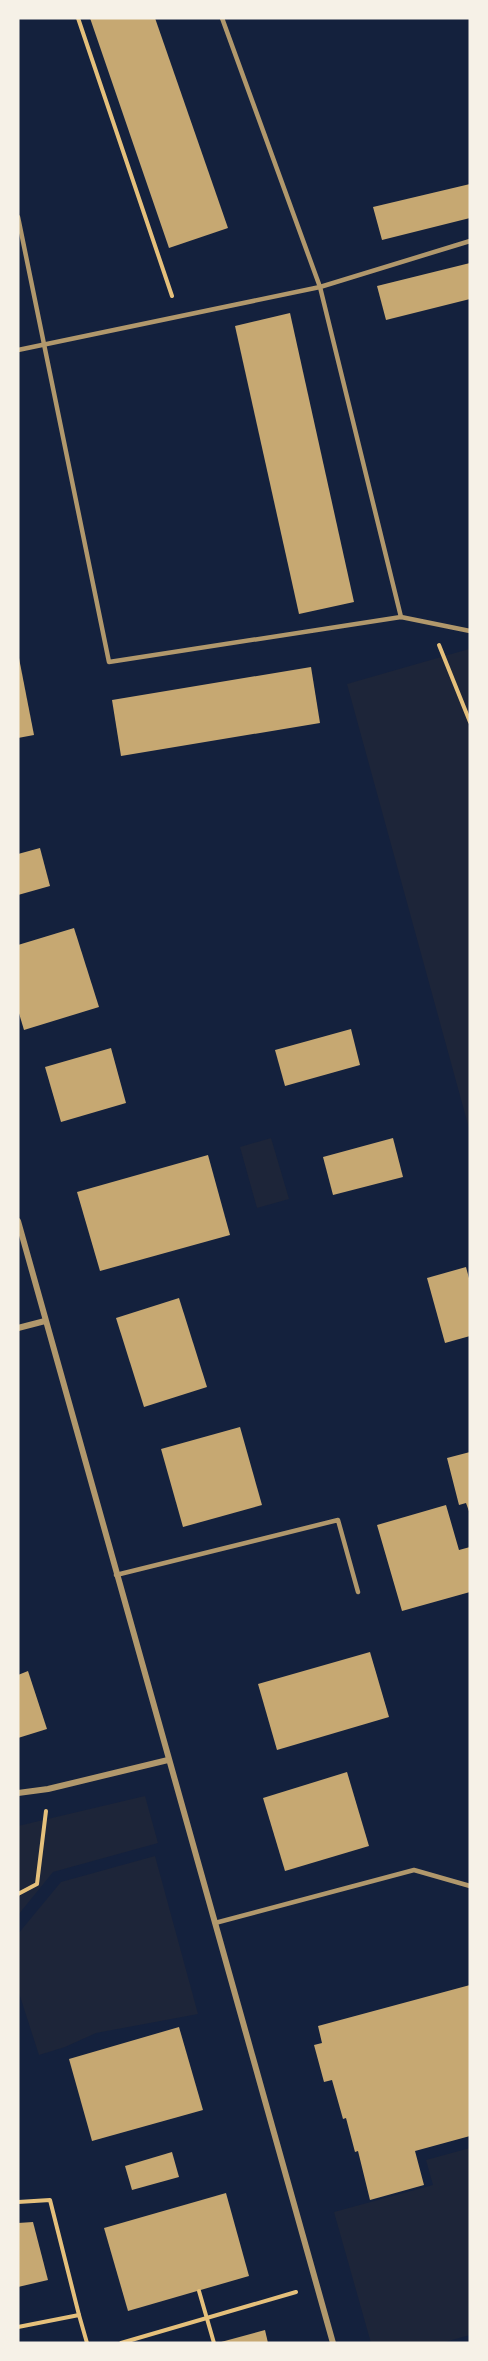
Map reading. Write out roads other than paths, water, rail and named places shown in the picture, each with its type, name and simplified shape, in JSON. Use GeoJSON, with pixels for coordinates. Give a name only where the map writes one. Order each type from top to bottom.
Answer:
{"type":"FeatureCollection","features":[{"type":"Feature","properties":{"kind":"street"},"geometry":{"type":"LineString","coordinates":[[18,1221],[333,2343]]}},
{"type":"Feature","properties":{"kind":"street"},"geometry":{"type":"LineString","coordinates":[[18,1328],[45,1321]]}},
{"type":"Feature","properties":{"kind":"street"},"geometry":{"type":"LineString","coordinates":[[18,1793],[48,1789],[168,1760]]}},
{"type":"Feature","properties":{"kind":"lane"},"geometry":{"type":"LineString","coordinates":[[222,18],[320,286],[401,617]]}},
{"type":"Feature","properties":{"kind":"lane"},"geometry":{"type":"LineString","coordinates":[[18,217],[109,662],[401,617],[470,631]]}},
{"type":"Feature","properties":{"kind":"lane"},"geometry":{"type":"LineString","coordinates":[[18,350],[320,286],[470,241]]}},
{"type":"Feature","properties":{"kind":"lane"},"geometry":{"type":"LineString","coordinates":[[116,1575],[338,1520],[358,1592]]}},
{"type":"Feature","properties":{"kind":"lane"},"geometry":{"type":"LineString","coordinates":[[215,1923],[414,1870],[470,1886]]}}]}
